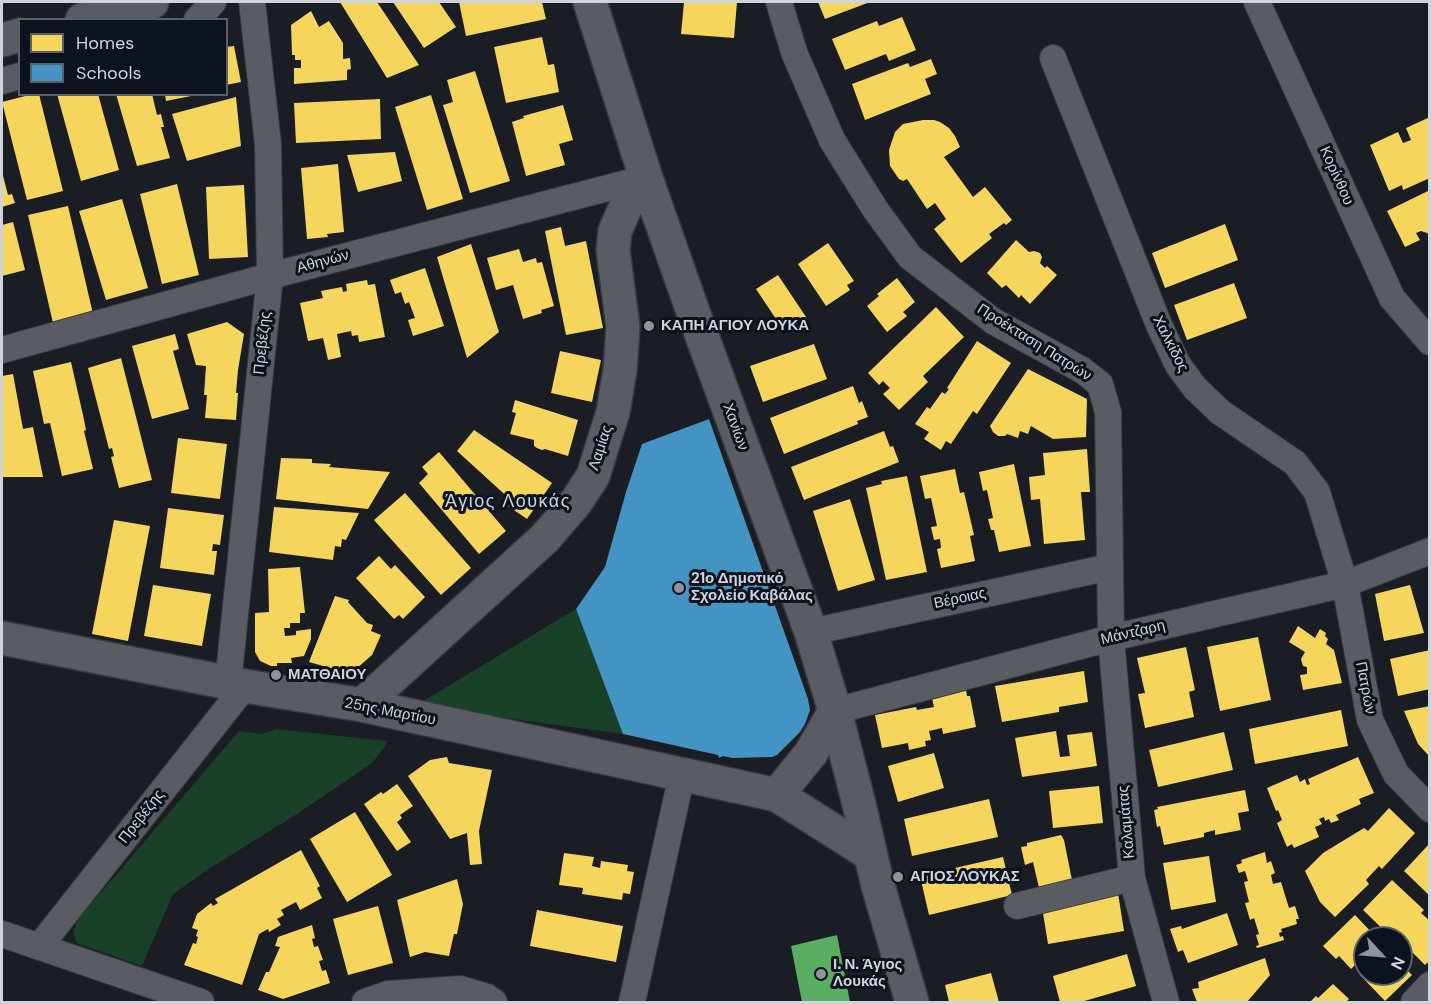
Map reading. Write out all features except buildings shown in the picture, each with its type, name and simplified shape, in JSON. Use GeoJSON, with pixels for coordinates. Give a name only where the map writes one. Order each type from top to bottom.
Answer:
{"type":"FeatureCollection","features":[{"type":"Feature","properties":{"kind":"street"},"geometry":{"type":"LineString","coordinates":[[90,18],[152,2]]}},
{"type":"Feature","properties":{"kind":"street"},"geometry":{"type":"LineString","coordinates":[[199,18],[213,2]]}},
{"type":"Feature","properties":{"kind":"street","name":"Πρεβέζης"},"geometry":{"type":"LineString","coordinates":[[39,947],[237,685],[270,276],[268,144],[252,2]]}},
{"type":"Feature","properties":{"kind":"street","name":"Χανίων"},"geometry":{"type":"LineString","coordinates":[[590,2],[646,178],[811,632],[835,711],[870,855]]}},
{"type":"Feature","properties":{"kind":"street","name":"Προέκταση Πατρών"},"geometry":{"type":"LineString","coordinates":[[778,2],[794,52],[832,140],[875,209],[910,257],[993,321],[1082,370],[1100,384],[1108,412],[1111,638]]}},
{"type":"Feature","properties":{"kind":"street","name":"Κορίνθου"},"geometry":{"type":"LineString","coordinates":[[1257,2],[1392,298],[1430,342]]}},
{"type":"Feature","properties":{"kind":"street"},"geometry":{"type":"LineString","coordinates":[[2,40],[18,36]]}},
{"type":"Feature","properties":{"kind":"street","name":"Χαλκίδος"},"geometry":{"type":"LineString","coordinates":[[1053,58],[1159,325],[1178,365],[1195,388],[1220,412],[1295,463],[1317,492],[1345,584]]}},
{"type":"Feature","properties":{"kind":"street"},"geometry":{"type":"LineString","coordinates":[[2,81],[18,77]]}},
{"type":"Feature","properties":{"kind":"street","name":"Αθηνών"},"geometry":{"type":"LineString","coordinates":[[2,350],[270,276],[646,178]]}},
{"type":"Feature","properties":{"kind":"street","name":"Λαμίας"},"geometry":{"type":"LineString","coordinates":[[362,705],[545,538],[576,502],[592,476],[613,412],[620,370],[623,327],[613,250],[615,231],[630,197],[646,178]]}},
{"type":"Feature","properties":{"kind":"street","name":"Μάντζαρη"},"geometry":{"type":"LineString","coordinates":[[835,711],[1111,638],[1345,584],[1430,551]]}},
{"type":"Feature","properties":{"kind":"street","name":"Βέροιας"},"geometry":{"type":"LineString","coordinates":[[811,632],[1110,567]]}},
{"type":"Feature","properties":{"kind":"street","name":"Πατρών"},"geometry":{"type":"LineString","coordinates":[[1345,584],[1370,720],[1396,774],[1430,809]]}},
{"type":"Feature","properties":{"kind":"street","name":"25ης Μαρτίου"},"geometry":{"type":"LineString","coordinates":[[2,638],[237,685],[362,705],[777,795],[870,855]]}},
{"type":"Feature","properties":{"kind":"street","name":"Καλαμάτας"},"geometry":{"type":"LineString","coordinates":[[1111,638],[1132,878],[1167,1002]]}},
{"type":"Feature","properties":{"kind":"street"},"geometry":{"type":"LineString","coordinates":[[777,795],[811,753],[835,711]]}},
{"type":"Feature","properties":{"kind":"street"},"geometry":{"type":"LineString","coordinates":[[632,1002],[682,774]]}},
{"type":"Feature","properties":{"kind":"street"},"geometry":{"type":"LineString","coordinates":[[870,855],[912,1002]]}},
{"type":"Feature","properties":{"kind":"street"},"geometry":{"type":"LineString","coordinates":[[1017,906],[1132,878]]}},
{"type":"Feature","properties":{"kind":"street"},"geometry":{"type":"LineString","coordinates":[[2,934],[201,1002]]}},
{"type":"Feature","properties":{"kind":"street"},"geometry":{"type":"LineString","coordinates":[[1414,1002],[1430,985]]}},
{"type":"Feature","properties":{"kind":"street"},"geometry":{"type":"LineString","coordinates":[[365,1002],[388,994],[460,989],[494,1002]]}},
{"type":"Feature","properties":{"kind":"green space"},"geometry":{"type":"Polygon","coordinates":[[[576,609],[623,734],[415,706],[576,609]]]}},
{"type":"Feature","properties":{"kind":"green space"},"geometry":{"type":"Polygon","coordinates":[[[276,729],[387,741],[372,763],[173,894],[142,966],[77,943],[74,933],[80,917],[239,731],[262,734],[276,729]]]}},
{"type":"Feature","properties":{"kind":"place","name":"ΚΑΠΗ ΑΓΙΟΥ ΛΟΥΚΑ"},"geometry":{"type":"Point","coordinates":[649,326]}},
{"type":"Feature","properties":{"kind":"place","name":"21ο Δημοτικό Σχολείο Καβάλας"},"geometry":{"type":"Point","coordinates":[679,588]}},
{"type":"Feature","properties":{"kind":"place","name":"ΜΑΤΘΑΙΟΥ"},"geometry":{"type":"Point","coordinates":[276,675]}},
{"type":"Feature","properties":{"kind":"place","name":"ΑΓΙΟΣ ΛΟΥΚΑΣ"},"geometry":{"type":"Point","coordinates":[898,877]}},
{"type":"Feature","properties":{"kind":"place","name":"Ι. Ν. Άγιος Λουκάς"},"geometry":{"type":"Point","coordinates":[821,974]}},
{"type":"Feature","properties":{"kind":"district","name":"Άγιος Λουκάς"},"geometry":{"type":"Point","coordinates":[508,502]}}]}
